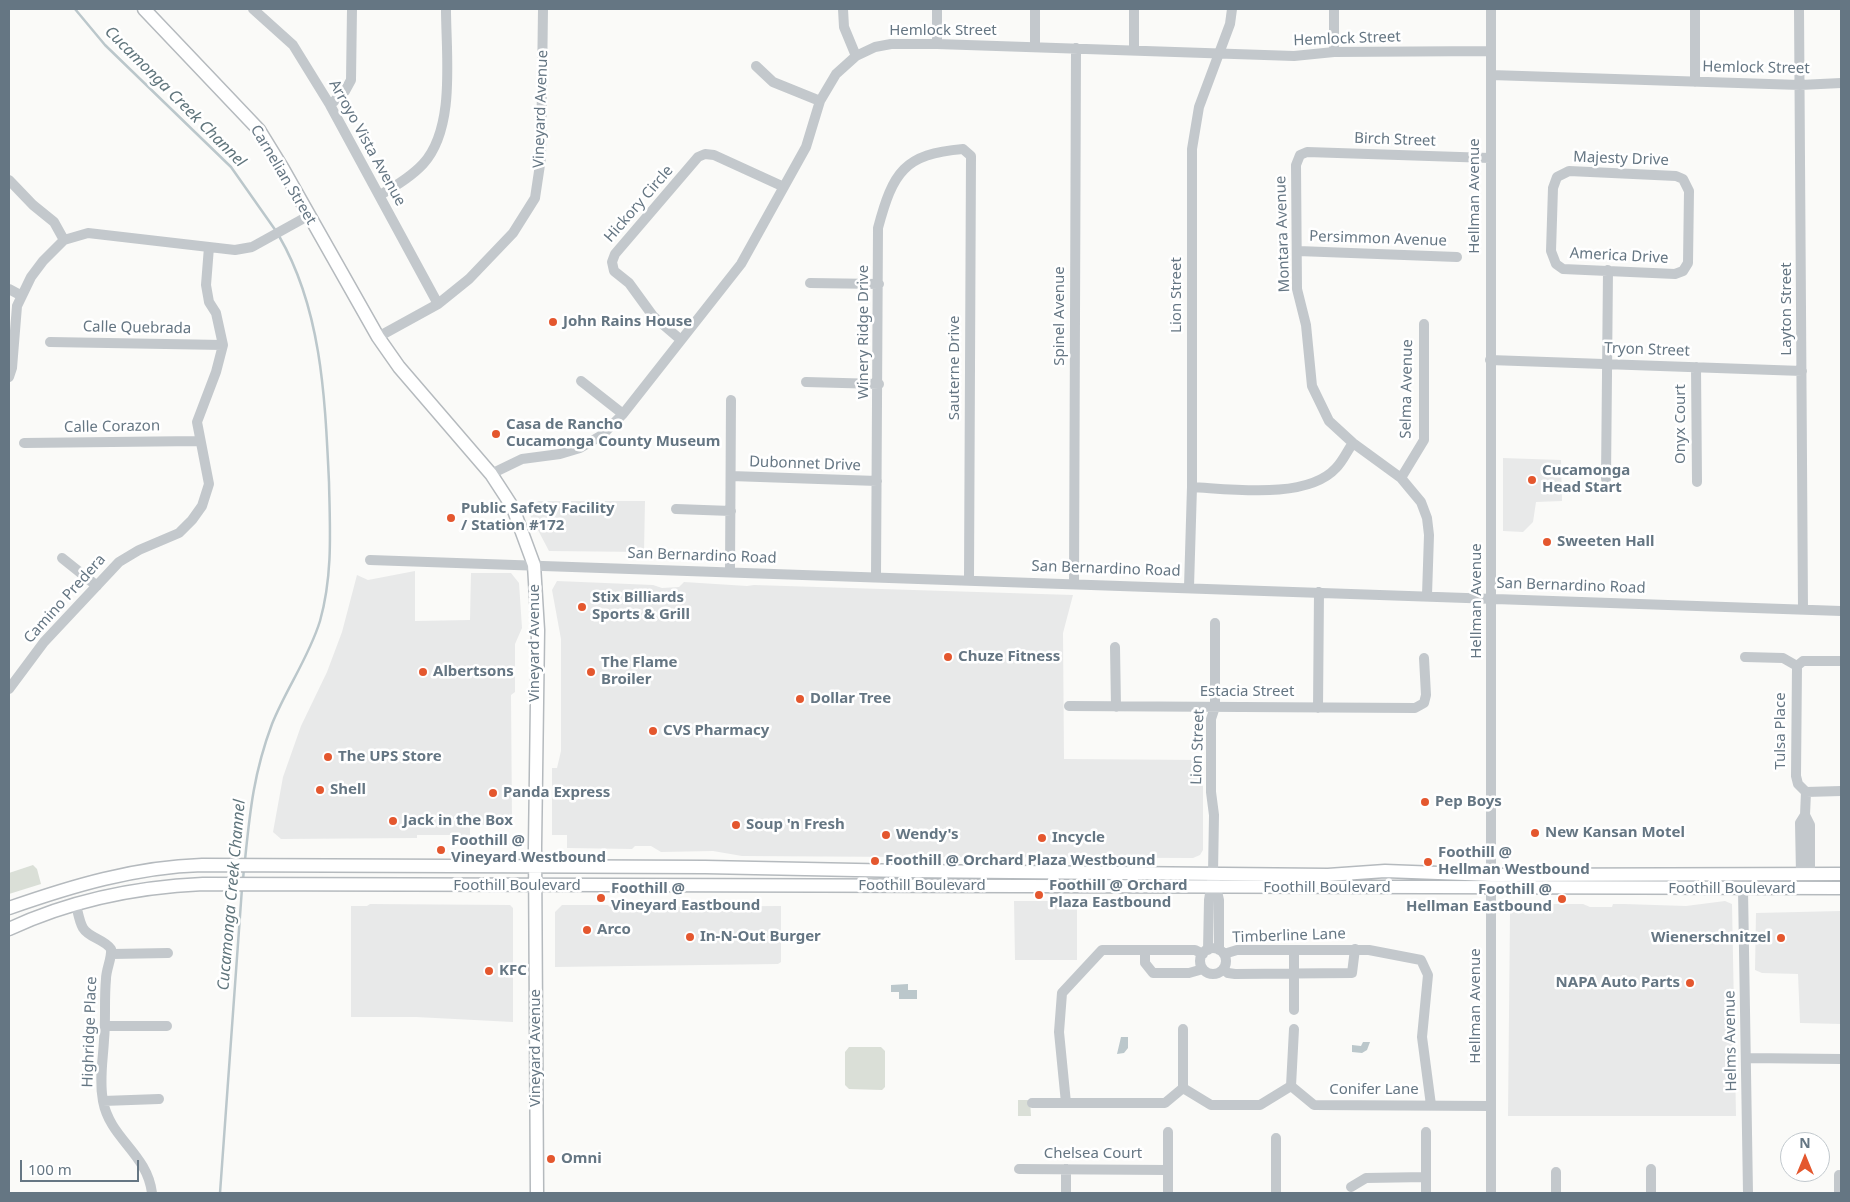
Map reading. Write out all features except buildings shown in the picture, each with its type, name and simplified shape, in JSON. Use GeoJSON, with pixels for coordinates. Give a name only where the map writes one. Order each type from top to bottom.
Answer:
{"type":"FeatureCollection","features":[{"type":"Feature","properties":{"kind":"main road","name":"Carnelian Street"},"geometry":{"type":"LineString","coordinates":[[144,9],[259,130],[378,337]]}},
{"type":"Feature","properties":{"kind":"main road","name":"Vineyard Avenue"},"geometry":{"type":"LineString","coordinates":[[378,337],[399,367],[491,474],[513,508],[534,565],[538,630],[535,867],[537,1193]]}},
{"type":"Feature","properties":{"kind":"main road","name":"Foothill Boulevard"},"geometry":{"type":"LineString","coordinates":[[9,908],[92,881],[135,871],[178,866],[705,867],[1328,875],[1385,872],[1492,875],[1841,874]]}},
{"type":"Feature","properties":{"kind":"main road","name":"Foothill Boulevard"},"geometry":{"type":"LineString","coordinates":[[9,930],[76,905],[146,889],[179,885],[1492,889],[1841,888]]}},
{"type":"Feature","properties":{"kind":"street","name":"Arroyo Vista Avenue"},"geometry":{"type":"LineString","coordinates":[[253,9],[292,45],[330,105],[438,304]]}},
{"type":"Feature","properties":{"kind":"street"},"geometry":{"type":"LineString","coordinates":[[330,105],[345,91],[351,80],[352,9]]}},
{"type":"Feature","properties":{"kind":"street"},"geometry":{"type":"LineString","coordinates":[[380,195],[405,180],[424,163],[439,140],[446,112],[446,9]]}},
{"type":"Feature","properties":{"kind":"street","name":"Vineyard Avenue"},"geometry":{"type":"LineString","coordinates":[[378,337],[438,304],[469,279],[513,233],[535,198],[541,158],[543,9]]}},
{"type":"Feature","properties":{"kind":"street"},"geometry":{"type":"LineString","coordinates":[[843,9],[844,27],[856,56]]}},
{"type":"Feature","properties":{"kind":"street"},"geometry":{"type":"LineString","coordinates":[[937,9],[937,44]]}},
{"type":"Feature","properties":{"kind":"street"},"geometry":{"type":"LineString","coordinates":[[1035,9],[1035,47]]}},
{"type":"Feature","properties":{"kind":"street"},"geometry":{"type":"LineString","coordinates":[[1134,9],[1134,50]]}},
{"type":"Feature","properties":{"kind":"street","name":"Lion Street"},"geometry":{"type":"LineString","coordinates":[[1190,587],[1192,487],[1192,149],[1199,107],[1230,24],[1232,9]]}},
{"type":"Feature","properties":{"kind":"street"},"geometry":{"type":"LineString","coordinates":[[1334,9],[1334,52]]}},
{"type":"Feature","properties":{"kind":"street","name":"Hellman Avenue"},"geometry":{"type":"LineString","coordinates":[[1491,9],[1491,1193]]}},
{"type":"Feature","properties":{"kind":"street"},"geometry":{"type":"LineString","coordinates":[[1695,9],[1695,82]]}},
{"type":"Feature","properties":{"kind":"street","name":"Layton Street"},"geometry":{"type":"LineString","coordinates":[[1799,9],[1803,610]]}},
{"type":"Feature","properties":{"kind":"street","name":"Hemlock Street"},"geometry":{"type":"LineString","coordinates":[[491,474],[516,461],[560,454],[580,448],[602,435],[624,414],[741,264],[806,147],[820,100],[836,74],[856,56],[891,44],[1076,48],[1294,56],[1334,52],[1491,51]]}},
{"type":"Feature","properties":{"kind":"street","name":"Spinel Avenue"},"geometry":{"type":"LineString","coordinates":[[1074,583],[1076,48]]}},
{"type":"Feature","properties":{"kind":"street"},"geometry":{"type":"LineString","coordinates":[[756,66],[773,82],[820,100]]}},
{"type":"Feature","properties":{"kind":"street","name":"Hemlock Street"},"geometry":{"type":"LineString","coordinates":[[1490,75],[1800,85],[1841,83]]}},
{"type":"Feature","properties":{"kind":"street","name":"Winery Ridge Drive"},"geometry":{"type":"LineString","coordinates":[[876,576],[879,384],[878,228],[893,183],[908,164],[927,154],[963,149],[972,156]]}},
{"type":"Feature","properties":{"kind":"street","name":"Birch Street"},"geometry":{"type":"LineString","coordinates":[[1300,155],[1307,152],[1490,158]]}},
{"type":"Feature","properties":{"kind":"street","name":"Hickory Circle"},"geometry":{"type":"LineString","coordinates":[[681,340],[653,316],[629,283],[614,271],[612,262],[615,254],[691,168],[698,157],[705,154],[714,155],[784,187]]}},
{"type":"Feature","properties":{"kind":"street","name":"Montara Avenue"},"geometry":{"type":"LineString","coordinates":[[1300,155],[1296,165],[1297,289],[1306,325],[1312,386],[1329,420],[1353,442],[1401,478],[1420,502],[1426,518],[1429,535],[1427,595]]}},
{"type":"Feature","properties":{"kind":"street","name":"Sauterne Drive"},"geometry":{"type":"LineString","coordinates":[[969,580],[972,156]]}},
{"type":"Feature","properties":{"kind":"street","name":"Majesty Drive"},"geometry":{"type":"LineString","coordinates":[[1556,264],[1552,251],[1553,188],[1557,176],[1569,171],[1676,176],[1684,179],[1689,191],[1688,263],[1683,271]]}},
{"type":"Feature","properties":{"kind":"street"},"geometry":{"type":"LineString","coordinates":[[9,180],[32,205],[54,222],[64,240]]}},
{"type":"Feature","properties":{"kind":"street"},"geometry":{"type":"LineString","coordinates":[[9,377],[12,368],[17,306],[43,260],[64,240],[88,233],[235,250],[252,247],[294,226],[308,216]]}},
{"type":"Feature","properties":{"kind":"street","name":"Camino Predera"},"geometry":{"type":"LineString","coordinates":[[9,689],[44,642],[119,562],[139,550],[178,534],[192,520],[202,506],[209,484],[199,441],[198,422],[216,372],[223,344],[216,313],[209,302],[206,284],[209,247]]}},
{"type":"Feature","properties":{"kind":"street","name":"Persimmon Avenue"},"geometry":{"type":"LineString","coordinates":[[1298,251],[1457,257]]}},
{"type":"Feature","properties":{"kind":"street","name":"America Drive"},"geometry":{"type":"LineString","coordinates":[[1556,264],[1564,269],[1674,274],[1683,271]]}},
{"type":"Feature","properties":{"kind":"street"},"geometry":{"type":"LineString","coordinates":[[1606,479],[1608,270]]}},
{"type":"Feature","properties":{"kind":"street"},"geometry":{"type":"LineString","coordinates":[[810,283],[879,284]]}},
{"type":"Feature","properties":{"kind":"street"},"geometry":{"type":"LineString","coordinates":[[9,289],[22,296]]}},
{"type":"Feature","properties":{"kind":"street","name":"Selma Avenue"},"geometry":{"type":"LineString","coordinates":[[1401,478],[1424,440],[1424,324]]}},
{"type":"Feature","properties":{"kind":"street","name":"Calle Quebrada"},"geometry":{"type":"LineString","coordinates":[[50,342],[223,344]]}},
{"type":"Feature","properties":{"kind":"street","name":"Tryon Street"},"geometry":{"type":"LineString","coordinates":[[1490,360],[1802,371]]}},
{"type":"Feature","properties":{"kind":"street","name":"Onyx Court"},"geometry":{"type":"LineString","coordinates":[[1696,367],[1697,482]]}},
{"type":"Feature","properties":{"kind":"street"},"geometry":{"type":"LineString","coordinates":[[581,381],[624,414]]}},
{"type":"Feature","properties":{"kind":"street"},"geometry":{"type":"LineString","coordinates":[[806,382],[879,384]]}},
{"type":"Feature","properties":{"kind":"street"},"geometry":{"type":"LineString","coordinates":[[730,572],[731,400]]}},
{"type":"Feature","properties":{"kind":"street","name":"Calle Corazon"},"geometry":{"type":"LineString","coordinates":[[24,443],[199,441]]}},
{"type":"Feature","properties":{"kind":"street"},"geometry":{"type":"LineString","coordinates":[[1192,487],[1278,490],[1306,486],[1335,469],[1353,442]]}},
{"type":"Feature","properties":{"kind":"street","name":"Dubonnet Drive"},"geometry":{"type":"LineString","coordinates":[[731,476],[877,481]]}},
{"type":"Feature","properties":{"kind":"street"},"geometry":{"type":"LineString","coordinates":[[676,509],[731,511]]}},
{"type":"Feature","properties":{"kind":"street"},"geometry":{"type":"LineString","coordinates":[[62,558],[97,586]]}},
{"type":"Feature","properties":{"kind":"street","name":"San Bernardino Road"},"geometry":{"type":"LineString","coordinates":[[370,560],[1427,595],[1841,611]]}},
{"type":"Feature","properties":{"kind":"street"},"geometry":{"type":"LineString","coordinates":[[1318,708],[1319,592]]}},
{"type":"Feature","properties":{"kind":"street","name":"Lion Street"},"geometry":{"type":"LineString","coordinates":[[1214,873],[1211,719],[1214,707],[1215,623]]}},
{"type":"Feature","properties":{"kind":"street"},"geometry":{"type":"LineString","coordinates":[[1116,647],[1116,707]]}},
{"type":"Feature","properties":{"kind":"street"},"geometry":{"type":"LineString","coordinates":[[1745,657],[1783,658],[1797,666],[1803,661],[1841,661]]}},
{"type":"Feature","properties":{"kind":"street","name":"Estacia Street"},"geometry":{"type":"LineString","coordinates":[[1069,706],[1415,708],[1424,703],[1426,695],[1424,658]]}},
{"type":"Feature","properties":{"kind":"street","name":"Tulsa Place"},"geometry":{"type":"LineString","coordinates":[[1797,666],[1796,776],[1798,784],[1806,792]]}},
{"type":"Feature","properties":{"kind":"street"},"geometry":{"type":"LineString","coordinates":[[1805,874],[1805,837],[1810,825],[1805,815],[1806,792],[1841,791]]}},
{"type":"Feature","properties":{"kind":"street","name":"Timberline Lane"},"geometry":{"type":"LineString","coordinates":[[1206,952],[1214,873]]}},
{"type":"Feature","properties":{"kind":"street","name":"Timberline Lane"},"geometry":{"type":"LineString","coordinates":[[1213,887],[1219,900],[1222,952],[1237,950],[1378,950],[1424,962],[1428,975],[1422,1037],[1431,1105]]}},
{"type":"Feature","properties":{"kind":"street","name":"Helms Avenue"},"geometry":{"type":"LineString","coordinates":[[1743,889],[1748,1193]]}},
{"type":"Feature","properties":{"kind":"street"},"geometry":{"type":"LineString","coordinates":[[76,905],[84,928],[106,942],[112,954],[168,953]]}},
{"type":"Feature","properties":{"kind":"street","name":"Timberline Lane"},"geometry":{"type":"LineString","coordinates":[[1223,969],[1228,973],[1235,974],[1352,973],[1355,949]]}},
{"type":"Feature","properties":{"kind":"street"},"geometry":{"type":"LineString","coordinates":[[1066,1103],[1059,1032],[1062,993],[1102,950],[1145,950],[1195,950],[1222,952],[1226,963],[1223,969],[1214,974],[1203,969],[1189,973],[1153,973],[1145,963],[1145,950]]}},
{"type":"Feature","properties":{"kind":"street"},"geometry":{"type":"LineString","coordinates":[[1294,950],[1294,1010]]}},
{"type":"Feature","properties":{"kind":"street"},"geometry":{"type":"LineString","coordinates":[[1203,969],[1201,962],[1206,952]]}},
{"type":"Feature","properties":{"kind":"street","name":"Highridge Place"},"geometry":{"type":"LineString","coordinates":[[112,954],[106,978],[105,1026],[101,1072],[103,1101],[116,1132],[143,1163],[148,1174],[152,1193]]}},
{"type":"Feature","properties":{"kind":"street"},"geometry":{"type":"LineString","coordinates":[[105,1026],[167,1026]]}},
{"type":"Feature","properties":{"kind":"street"},"geometry":{"type":"LineString","coordinates":[[1032,1103],[1166,1103],[1183,1088],[1183,1029]]}},
{"type":"Feature","properties":{"kind":"street"},"geometry":{"type":"LineString","coordinates":[[1183,1088],[1211,1105],[1260,1105],[1291,1086],[1294,1030]]}},
{"type":"Feature","properties":{"kind":"street"},"geometry":{"type":"LineString","coordinates":[[1746,1058],[1841,1059]]}},
{"type":"Feature","properties":{"kind":"street","name":"Conifer Lane"},"geometry":{"type":"LineString","coordinates":[[1291,1086],[1314,1105],[1491,1106]]}},
{"type":"Feature","properties":{"kind":"street"},"geometry":{"type":"LineString","coordinates":[[103,1101],[159,1099]]}},
{"type":"Feature","properties":{"kind":"street"},"geometry":{"type":"LineString","coordinates":[[1168,1132],[1168,1193]]}},
{"type":"Feature","properties":{"kind":"street"},"geometry":{"type":"LineString","coordinates":[[1426,1132],[1426,1193]]}},
{"type":"Feature","properties":{"kind":"street"},"geometry":{"type":"LineString","coordinates":[[1276,1138],[1276,1193]]}},
{"type":"Feature","properties":{"kind":"street","name":"Chelsea Court"},"geometry":{"type":"LineString","coordinates":[[1019,1169],[1168,1170]]}},
{"type":"Feature","properties":{"kind":"street"},"geometry":{"type":"LineString","coordinates":[[1066,1169],[1066,1193]]}},
{"type":"Feature","properties":{"kind":"street"},"geometry":{"type":"LineString","coordinates":[[1650,1169],[1650,1193]]}},
{"type":"Feature","properties":{"kind":"street"},"geometry":{"type":"LineString","coordinates":[[1556,1172],[1556,1193]]}},
{"type":"Feature","properties":{"kind":"street"},"geometry":{"type":"LineString","coordinates":[[1839,1175],[1839,1193]]}},
{"type":"Feature","properties":{"kind":"street"},"geometry":{"type":"LineString","coordinates":[[1351,1187],[1366,1178],[1426,1177]]}},
{"type":"Feature","properties":{"kind":"shaded area","name":"Cucamonga Head Start"},"geometry":{"type":"Polygon","coordinates":[[[1503,458],[1561,460],[1562,501],[1536,502],[1533,522],[1523,532],[1503,531],[1503,458]]]}},
{"type":"Feature","properties":{"kind":"shaded area"},"geometry":{"type":"Polygon","coordinates":[[[538,501],[645,501],[644,552],[549,551],[529,513],[538,501]]]}},
{"type":"Feature","properties":{"kind":"shaded area"},"geometry":{"type":"Polygon","coordinates":[[[415,571],[415,621],[470,620],[471,573],[511,573],[519,583],[522,628],[515,644],[515,692],[511,695],[512,823],[470,826],[470,835],[417,835],[417,838],[281,839],[273,832],[283,777],[301,726],[327,672],[342,632],[357,575],[368,580],[415,571]]]}},
{"type":"Feature","properties":{"kind":"shaded area"},"geometry":{"type":"Polygon","coordinates":[[[557,581],[653,585],[662,588],[679,587],[684,582],[747,586],[1073,595],[1063,633],[1064,759],[1203,760],[1203,850],[1200,855],[1193,858],[931,857],[930,854],[909,854],[905,857],[742,856],[713,851],[661,852],[651,846],[635,846],[632,849],[567,848],[567,835],[552,835],[552,768],[557,768],[561,751],[561,639],[552,590],[557,581]]]}},
{"type":"Feature","properties":{"kind":"shaded area"},"geometry":{"type":"Polygon","coordinates":[[[33,865],[37,869],[41,884],[9,894],[9,873],[33,865]]]}},
{"type":"Feature","properties":{"kind":"shaded area"},"geometry":{"type":"Polygon","coordinates":[[[1014,901],[1077,901],[1077,960],[1015,960],[1014,901]]]}},
{"type":"Feature","properties":{"kind":"shaded area"},"geometry":{"type":"Polygon","coordinates":[[[1725,901],[1732,904],[1736,1116],[1508,1116],[1510,912],[1522,904],[1583,904],[1590,907],[1612,907],[1613,904],[1686,906],[1725,901]]]}},
{"type":"Feature","properties":{"kind":"shaded area"},"geometry":{"type":"Polygon","coordinates":[[[370,904],[510,905],[513,908],[513,1022],[416,1017],[351,1017],[351,906],[367,906],[370,904]]]}},
{"type":"Feature","properties":{"kind":"shaded area"},"geometry":{"type":"Polygon","coordinates":[[[562,905],[608,905],[610,907],[781,906],[781,962],[778,964],[555,967],[555,912],[562,905]]]}},
{"type":"Feature","properties":{"kind":"shaded area"},"geometry":{"type":"Polygon","coordinates":[[[1841,911],[1841,1024],[1800,1023],[1798,974],[1762,973],[1755,970],[1756,913],[1841,911]]]}},
{"type":"Feature","properties":{"kind":"shaded area"},"geometry":{"type":"Polygon","coordinates":[[[908,984],[908,990],[917,990],[917,999],[899,999],[899,992],[891,992],[891,985],[908,984]]]}},
{"type":"Feature","properties":{"kind":"shaded area"},"geometry":{"type":"Polygon","coordinates":[[[1121,1037],[1128,1037],[1128,1048],[1124,1053],[1117,1054],[1121,1037]]]}},
{"type":"Feature","properties":{"kind":"shaded area"},"geometry":{"type":"Polygon","coordinates":[[[1363,1042],[1370,1042],[1367,1050],[1362,1053],[1352,1052],[1352,1045],[1361,1046],[1363,1042]]]}},
{"type":"Feature","properties":{"kind":"shaded area"},"geometry":{"type":"Polygon","coordinates":[[[849,1047],[881,1047],[885,1051],[885,1087],[882,1090],[849,1089],[845,1085],[845,1052],[849,1047]]]}},
{"type":"Feature","properties":{"kind":"shaded area"},"geometry":{"type":"Polygon","coordinates":[[[1018,1100],[1030,1100],[1031,1116],[1018,1116],[1018,1100]]]}},
{"type":"Feature","properties":{"kind":"waterway","name":"Cucamonga Creek Channel"},"geometry":{"type":"LineString","coordinates":[[75,9],[105,45],[231,167],[276,231]]}},
{"type":"Feature","properties":{"kind":"waterway","name":"Cucamonga Creek Channel"},"geometry":{"type":"LineString","coordinates":[[245,860],[251,808],[261,758],[272,724],[304,660],[320,621],[329,569],[329,482],[326,419],[319,356],[313,324],[304,294],[293,264],[279,236]]}},
{"type":"Feature","properties":{"kind":"waterway","name":"Cucamonga Creek Channel"},"geometry":{"type":"LineString","coordinates":[[243,880],[244,868]]}},
{"type":"Feature","properties":{"kind":"waterway","name":"Cucamonga Creek Channel"},"geometry":{"type":"LineString","coordinates":[[220,1193],[242,888]]}},
{"type":"Feature","properties":{"kind":"place","name":"John Rains House"},"geometry":{"type":"Point","coordinates":[553,322]}},
{"type":"Feature","properties":{"kind":"place","name":"Casa de Rancho Cucamonga County Museum"},"geometry":{"type":"Point","coordinates":[496,434]}},
{"type":"Feature","properties":{"kind":"place","name":"Cucamonga Head Start"},"geometry":{"type":"Point","coordinates":[1532,480]}},
{"type":"Feature","properties":{"kind":"place","name":"Public Safety Facility / Station #172"},"geometry":{"type":"Point","coordinates":[451,518]}},
{"type":"Feature","properties":{"kind":"place","name":"Sweeten Hall"},"geometry":{"type":"Point","coordinates":[1547,542]}},
{"type":"Feature","properties":{"kind":"place","name":"Stix Billiards Sports & Grill"},"geometry":{"type":"Point","coordinates":[582,607]}},
{"type":"Feature","properties":{"kind":"place","name":"Chuze Fitness"},"geometry":{"type":"Point","coordinates":[948,657]}},
{"type":"Feature","properties":{"kind":"place","name":"Albertsons"},"geometry":{"type":"Point","coordinates":[423,672]}},
{"type":"Feature","properties":{"kind":"place","name":"The Flame Broiler"},"geometry":{"type":"Point","coordinates":[591,672]}},
{"type":"Feature","properties":{"kind":"place","name":"Dollar Tree"},"geometry":{"type":"Point","coordinates":[800,699]}},
{"type":"Feature","properties":{"kind":"place","name":"CVS Pharmacy"},"geometry":{"type":"Point","coordinates":[653,731]}},
{"type":"Feature","properties":{"kind":"place","name":"The UPS Store"},"geometry":{"type":"Point","coordinates":[328,757]}},
{"type":"Feature","properties":{"kind":"place","name":"Shell"},"geometry":{"type":"Point","coordinates":[320,790]}},
{"type":"Feature","properties":{"kind":"place","name":"Panda Express"},"geometry":{"type":"Point","coordinates":[493,793]}},
{"type":"Feature","properties":{"kind":"place","name":"Pep Boys"},"geometry":{"type":"Point","coordinates":[1425,802]}},
{"type":"Feature","properties":{"kind":"place","name":"Jack in the Box"},"geometry":{"type":"Point","coordinates":[393,821]}},
{"type":"Feature","properties":{"kind":"place","name":"Soup 'n Fresh"},"geometry":{"type":"Point","coordinates":[736,825]}},
{"type":"Feature","properties":{"kind":"place","name":"New Kansan Motel"},"geometry":{"type":"Point","coordinates":[1535,833]}},
{"type":"Feature","properties":{"kind":"place","name":"Wendy's"},"geometry":{"type":"Point","coordinates":[886,835]}},
{"type":"Feature","properties":{"kind":"place","name":"Incycle"},"geometry":{"type":"Point","coordinates":[1042,838]}},
{"type":"Feature","properties":{"kind":"place","name":"Foothill @ Vineyard Westbound"},"geometry":{"type":"Point","coordinates":[441,850]}},
{"type":"Feature","properties":{"kind":"place","name":"Foothill @ Orchard Plaza Westbound"},"geometry":{"type":"Point","coordinates":[875,861]}},
{"type":"Feature","properties":{"kind":"place","name":"Foothill @ Hellman Westbound"},"geometry":{"type":"Point","coordinates":[1428,862]}},
{"type":"Feature","properties":{"kind":"place","name":"Foothill @ Orchard Plaza Eastbound"},"geometry":{"type":"Point","coordinates":[1039,895]}},
{"type":"Feature","properties":{"kind":"place","name":"Foothill @ Vineyard Eastbound"},"geometry":{"type":"Point","coordinates":[601,898]}},
{"type":"Feature","properties":{"kind":"place","name":"Foothill @ Hellman Eastbound"},"geometry":{"type":"Point","coordinates":[1562,899]}},
{"type":"Feature","properties":{"kind":"place","name":"Arco"},"geometry":{"type":"Point","coordinates":[587,930]}},
{"type":"Feature","properties":{"kind":"place","name":"In-N-Out Burger"},"geometry":{"type":"Point","coordinates":[690,937]}},
{"type":"Feature","properties":{"kind":"place","name":"Wienerschnitzel"},"geometry":{"type":"Point","coordinates":[1781,938]}},
{"type":"Feature","properties":{"kind":"place","name":"KFC"},"geometry":{"type":"Point","coordinates":[489,971]}},
{"type":"Feature","properties":{"kind":"place","name":"NAPA Auto Parts"},"geometry":{"type":"Point","coordinates":[1690,983]}},
{"type":"Feature","properties":{"kind":"place","name":"Omni"},"geometry":{"type":"Point","coordinates":[551,1159]}}]}
